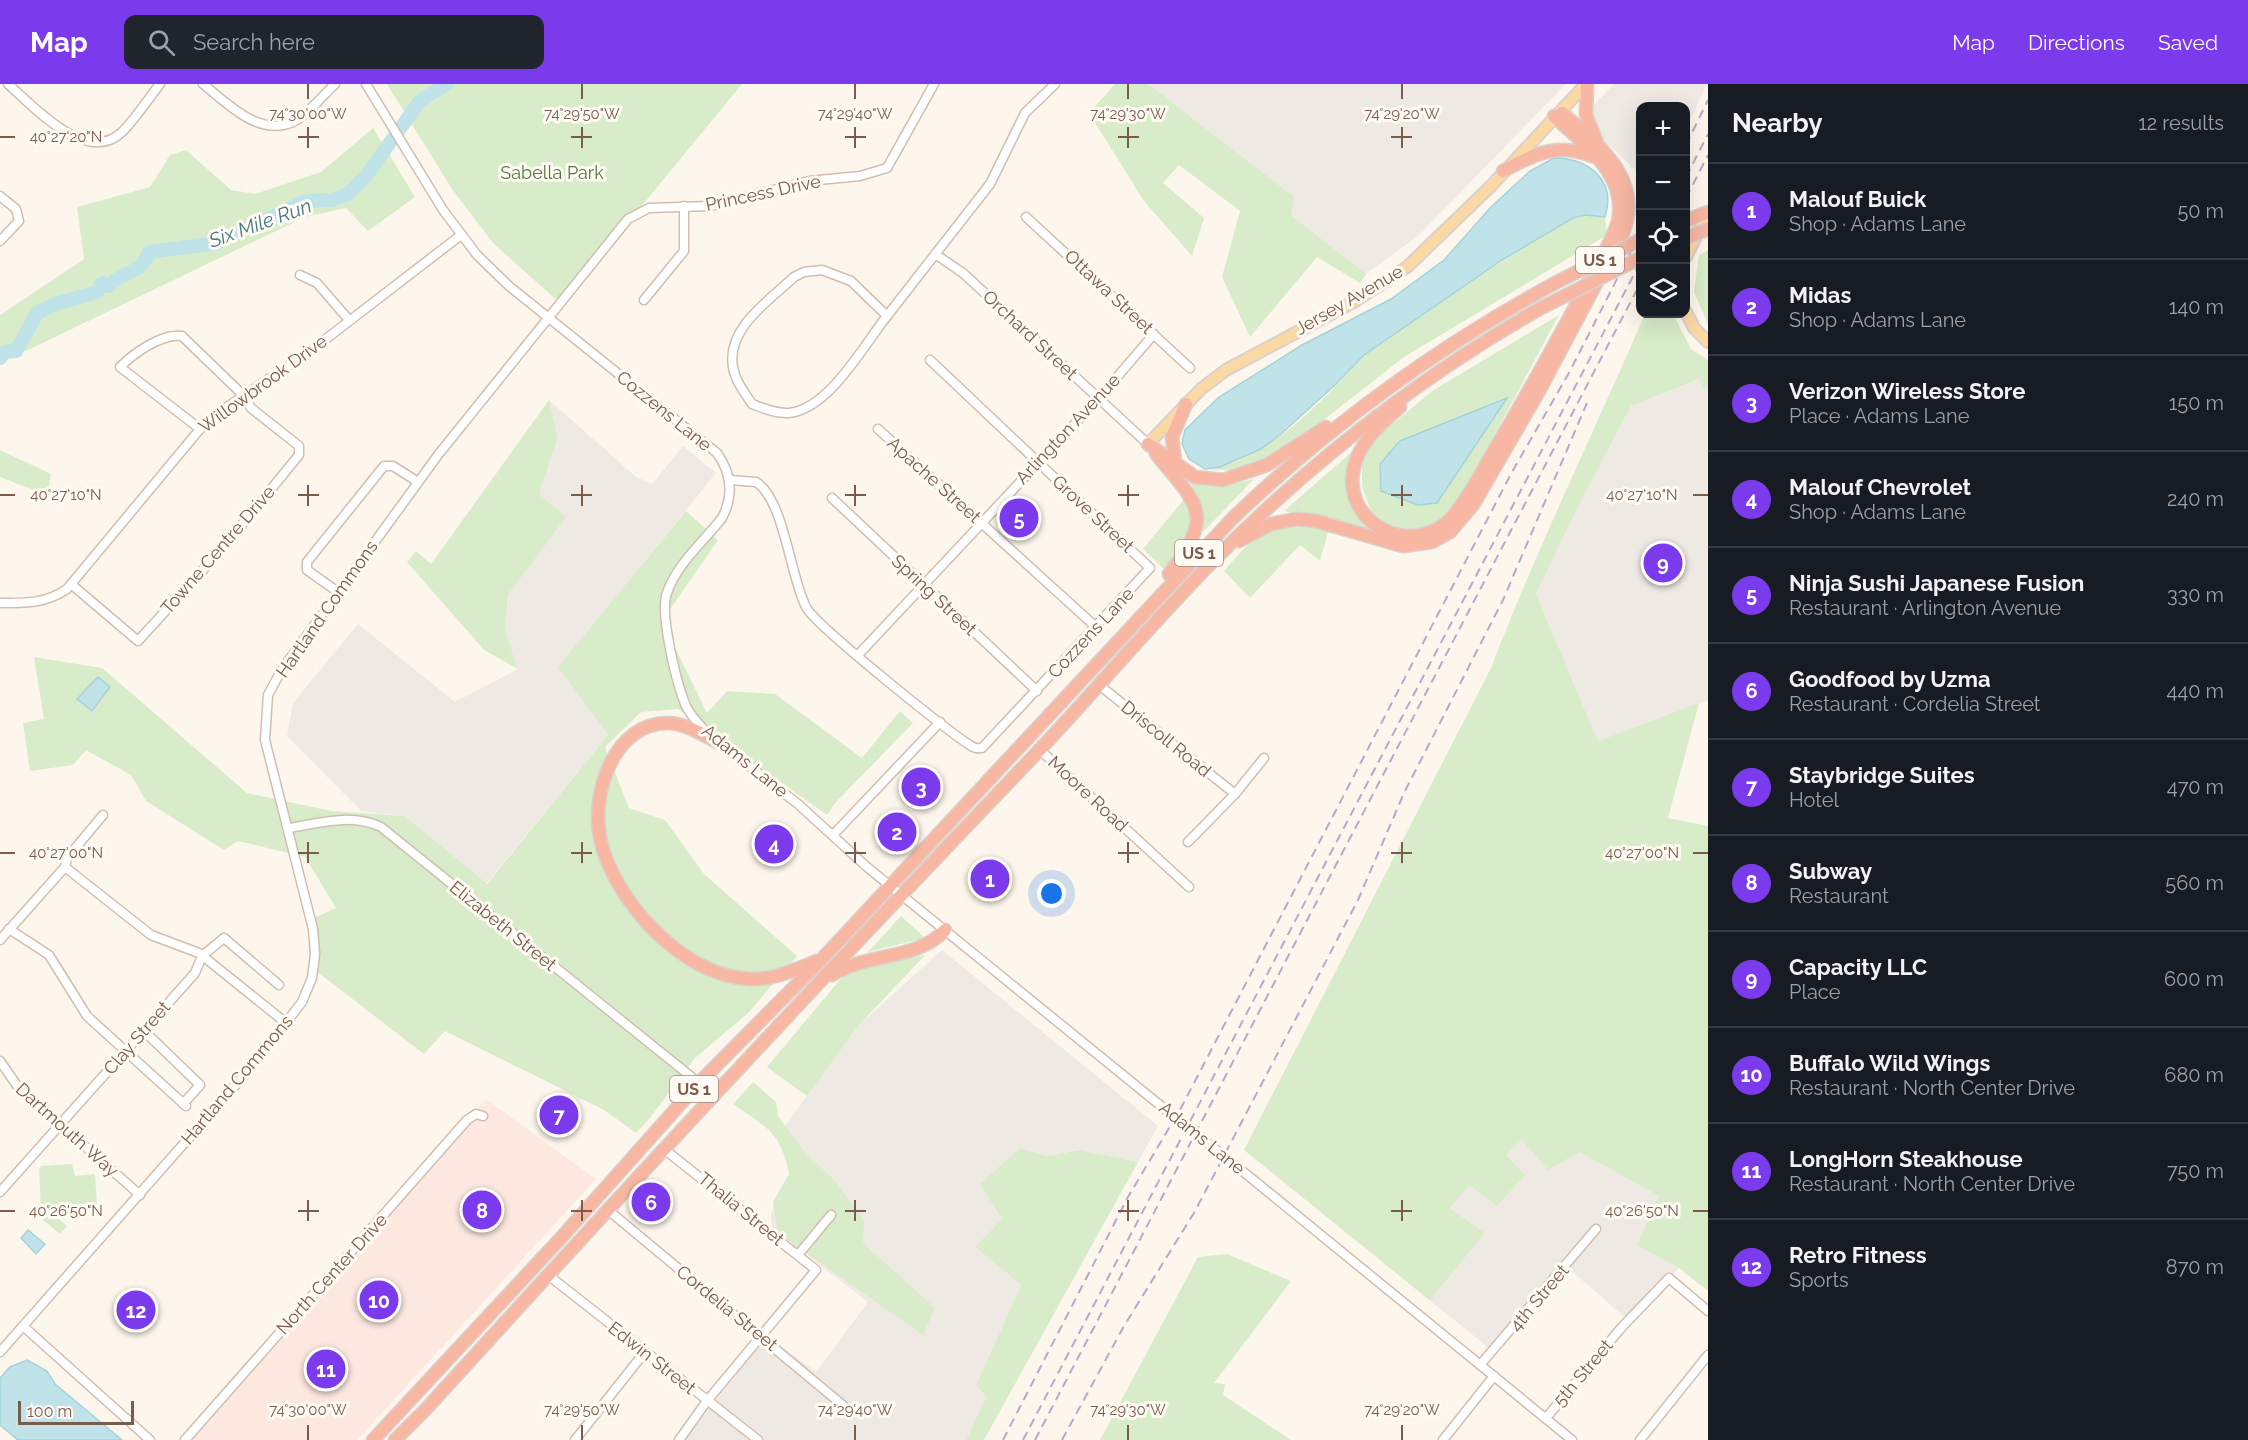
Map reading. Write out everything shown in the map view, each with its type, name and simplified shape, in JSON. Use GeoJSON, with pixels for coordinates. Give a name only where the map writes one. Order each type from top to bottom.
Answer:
{"type":"FeatureCollection","features":[{"type":"Feature","properties":{"kind":"highway"},"geometry":{"type":"LineString","coordinates":[[1441,370],[1369,436],[1353,467],[1353,489],[1360,508],[1377,526],[1396,536],[1423,535],[1444,525],[1453,516],[1549,356],[1618,222],[1620,201],[1618,188],[1600,154],[1586,115],[1586,84]]}},
{"type":"Feature","properties":{"kind":"highway"},"geometry":{"type":"LineString","coordinates":[[1225,549],[1264,527],[1290,519],[1316,521],[1396,544],[1411,546],[1438,539],[1460,522],[1543,386],[1625,228],[1629,206],[1626,185],[1617,167],[1557,114]]}},
{"type":"Feature","properties":{"kind":"highway"},"geometry":{"type":"LineString","coordinates":[[1503,171],[1532,155],[1555,149],[1600,154]]}},
{"type":"Feature","properties":{"kind":"highway"},"geometry":{"type":"LineString","coordinates":[[1690,219],[1708,212]]}},
{"type":"Feature","properties":{"kind":"highway"},"geometry":{"type":"LineString","coordinates":[[1690,236],[1708,229]]}},
{"type":"Feature","properties":{"kind":"highway","name":"US 1"},"geometry":{"type":"LineString","coordinates":[[372,1440],[560,1239],[699,1083],[821,960],[1126,631],[1260,492],[1366,404],[1463,336],[1559,281],[1636,242]]}},
{"type":"Feature","properties":{"kind":"highway","name":"US 1"},"geometry":{"type":"LineString","coordinates":[[394,1440],[901,894],[1040,750],[1098,684],[1225,549],[1328,454],[1441,370],[1540,308],[1636,260]]}},
{"type":"Feature","properties":{"kind":"highway"},"geometry":{"type":"LineString","coordinates":[[1175,461],[1172,437],[1185,404]]}},
{"type":"Feature","properties":{"kind":"highway"},"geometry":{"type":"LineString","coordinates":[[1148,444],[1201,480],[1223,480],[1241,476],[1275,461],[1366,404]]}},
{"type":"Feature","properties":{"kind":"highway"},"geometry":{"type":"LineString","coordinates":[[1126,631],[1185,554],[1196,528],[1196,510],[1190,493],[1148,444]]}},
{"type":"Feature","properties":{"kind":"highway"},"geometry":{"type":"LineString","coordinates":[[719,743],[687,727],[670,723],[643,729],[624,743],[606,772],[598,806],[600,838],[610,868],[625,894],[656,932],[685,955],[710,969],[736,977],[757,979],[779,975],[821,960]]}},
{"type":"Feature","properties":{"kind":"highway"},"geometry":{"type":"LineString","coordinates":[[814,988],[850,964],[926,945],[945,930]]}},
{"type":"Feature","properties":{"kind":"main road","name":"Jersey Avenue"},"geometry":{"type":"LineString","coordinates":[[1148,444],[1185,404],[1226,370],[1357,300],[1396,275],[1434,242],[1586,84]]}},
{"type":"Feature","properties":{"kind":"main road"},"geometry":{"type":"LineString","coordinates":[[1690,249],[1708,212]]}},
{"type":"Feature","properties":{"kind":"main road"},"geometry":{"type":"LineString","coordinates":[[1689,318],[1694,328],[1708,342]]}},
{"type":"Feature","properties":{"kind":"street"},"geometry":{"type":"LineString","coordinates":[[8,84],[66,134],[80,140],[101,141],[121,134],[160,84]]}},
{"type":"Feature","properties":{"kind":"street"},"geometry":{"type":"LineString","coordinates":[[203,84],[251,120],[272,128],[294,122],[335,84]]}},
{"type":"Feature","properties":{"kind":"street","name":"Cozzens Lane"},"geometry":{"type":"LineString","coordinates":[[366,84],[461,235],[493,272],[717,453],[730,480],[756,482],[767,493],[806,608],[812,617],[974,747],[982,748],[1150,568]]}},
{"type":"Feature","properties":{"kind":"street","name":"Princess Drive"},"geometry":{"type":"LineString","coordinates":[[549,318],[628,219],[649,208],[711,206],[809,181],[860,176],[887,168],[934,84]]}},
{"type":"Feature","properties":{"kind":"street"},"geometry":{"type":"LineString","coordinates":[[887,316],[851,281],[822,270],[804,272],[794,277],[751,318],[735,339],[732,366],[736,379],[752,404],[787,413],[805,409],[819,401],[837,382],[990,184],[1025,113],[1055,84]]}},
{"type":"Feature","properties":{"kind":"street"},"geometry":{"type":"LineString","coordinates":[[0,196],[16,209],[19,221],[0,241]]}},
{"type":"Feature","properties":{"kind":"street"},"geometry":{"type":"LineString","coordinates":[[644,300],[684,251],[684,206]]}},
{"type":"Feature","properties":{"kind":"street","name":"Ottawa Street"},"geometry":{"type":"LineString","coordinates":[[1026,217],[1190,368]]}},
{"type":"Feature","properties":{"kind":"street","name":"Willowbrook Drive"},"geometry":{"type":"LineString","coordinates":[[0,603],[51,600],[71,584],[200,429],[309,352],[461,235]]}},
{"type":"Feature","properties":{"kind":"street","name":"Orchard Street"},"geometry":{"type":"LineString","coordinates":[[935,254],[963,273],[1148,444]]}},
{"type":"Feature","properties":{"kind":"street"},"geometry":{"type":"LineString","coordinates":[[300,275],[317,283],[349,320]]}},
{"type":"Feature","properties":{"kind":"street","name":"Hartland Commons"},"geometry":{"type":"LineString","coordinates":[[0,1352],[255,1063],[302,1002],[309,986],[315,954],[313,929],[265,741],[268,695],[280,671],[418,482],[549,318]]}},
{"type":"Feature","properties":{"kind":"street","name":"Arlington Avenue"},"geometry":{"type":"LineString","coordinates":[[858,655],[922,584],[1099,398],[1154,334]]}},
{"type":"Feature","properties":{"kind":"street"},"geometry":{"type":"LineString","coordinates":[[200,429],[120,367],[129,358],[170,335],[182,336],[244,396]]}},
{"type":"Feature","properties":{"kind":"street","name":"Grove Street"},"geometry":{"type":"LineString","coordinates":[[930,360],[1150,568]]}},
{"type":"Feature","properties":{"kind":"street","name":"Towne Centre Drive"},"geometry":{"type":"LineString","coordinates":[[71,584],[138,641],[223,548],[299,455],[299,446],[251,408],[244,396]]}},
{"type":"Feature","properties":{"kind":"street","name":"Apache Street"},"geometry":{"type":"LineString","coordinates":[[878,429],[1096,628]]}},
{"type":"Feature","properties":{"kind":"street"},"geometry":{"type":"LineString","coordinates":[[338,592],[307,570],[307,562],[384,466],[393,466],[418,482]]}},
{"type":"Feature","properties":{"kind":"street","name":"Adams Lane"},"geometry":{"type":"LineString","coordinates":[[730,480],[729,496],[722,518],[672,581],[664,607],[667,632],[686,705],[702,727],[834,834],[890,885],[1572,1440]]}},
{"type":"Feature","properties":{"kind":"street","name":"Spring Street"},"geometry":{"type":"LineString","coordinates":[[832,498],[1037,691]]}},
{"type":"Feature","properties":{"kind":"street","name":"Driscoll Road"},"geometry":{"type":"LineString","coordinates":[[1098,684],[1234,794]]}},
{"type":"Feature","properties":{"kind":"street"},"geometry":{"type":"LineString","coordinates":[[834,834],[940,722]]}},
{"type":"Feature","properties":{"kind":"street","name":"Moore Road"},"geometry":{"type":"LineString","coordinates":[[1040,750],[1189,887]]}},
{"type":"Feature","properties":{"kind":"street"},"geometry":{"type":"LineString","coordinates":[[1188,842],[1234,794],[1264,758]]}},
{"type":"Feature","properties":{"kind":"street"},"geometry":{"type":"LineString","coordinates":[[0,940],[65,867],[67,858],[103,815]]}},
{"type":"Feature","properties":{"kind":"street","name":"Elizabeth Street"},"geometry":{"type":"LineString","coordinates":[[289,828],[340,819],[365,819],[381,826],[699,1083]]}},
{"type":"Feature","properties":{"kind":"street"},"geometry":{"type":"LineString","coordinates":[[65,867],[151,935],[202,956],[286,1023]]}},
{"type":"Feature","properties":{"kind":"street"},"geometry":{"type":"LineString","coordinates":[[9,928],[49,956],[87,1016],[184,1105],[200,1085],[144,1030]]}},
{"type":"Feature","properties":{"kind":"street","name":"Clay Street"},"geometry":{"type":"LineString","coordinates":[[0,1192],[195,973],[202,956],[224,938],[279,985]]}},
{"type":"Feature","properties":{"kind":"street","name":"Dartmouth Way"},"geometry":{"type":"LineString","coordinates":[[0,1061],[18,1087],[140,1196]]}},
{"type":"Feature","properties":{"kind":"street","name":"North Center Drive"},"geometry":{"type":"LineString","coordinates":[[185,1440],[467,1120],[476,1114],[483,1116]]}},
{"type":"Feature","properties":{"kind":"street","name":"Thalia Street"},"geometry":{"type":"LineString","coordinates":[[664,1149],[816,1270],[762,1336]]}},
{"type":"Feature","properties":{"kind":"street","name":"Cordelia Street"},"geometry":{"type":"LineString","coordinates":[[608,1210],[845,1407]]}},
{"type":"Feature","properties":{"kind":"street"},"geometry":{"type":"LineString","coordinates":[[798,1256],[831,1215]]}},
{"type":"Feature","properties":{"kind":"street","name":"4th Street"},"geometry":{"type":"LineString","coordinates":[[1480,1365],[1596,1229]]}},
{"type":"Feature","properties":{"kind":"street","name":"Edwin Street"},"geometry":{"type":"LineString","coordinates":[[548,1275],[644,1353],[758,1440]]}},
{"type":"Feature","properties":{"kind":"street","name":"5th Street"},"geometry":{"type":"LineString","coordinates":[[1546,1418],[1621,1328],[1669,1278],[1708,1311]]}},
{"type":"Feature","properties":{"kind":"street"},"geometry":{"type":"LineString","coordinates":[[22,1326],[150,1440]]}},
{"type":"Feature","properties":{"kind":"street"},"geometry":{"type":"LineString","coordinates":[[679,1440],[707,1401],[762,1336]]}},
{"type":"Feature","properties":{"kind":"street"},"geometry":{"type":"LineString","coordinates":[[575,1440],[644,1353]]}},
{"type":"Feature","properties":{"kind":"street"},"geometry":{"type":"LineString","coordinates":[[1640,1440],[1708,1355]]}},
{"type":"Feature","properties":{"kind":"street"},"geometry":{"type":"LineString","coordinates":[[1443,1440],[1494,1376]]}},
{"type":"Feature","properties":{"kind":"shaded area"},"geometry":{"type":"Polygon","coordinates":[[[1148,84],[1566,84],[1418,236],[1366,274],[1291,215],[1148,84]]]}},
{"type":"Feature","properties":{"kind":"shaded area"},"geometry":{"type":"Polygon","coordinates":[[[1614,84],[1707,84],[1690,120],[1690,102],[1636,102],[1636,170],[1610,146],[1574,125],[1614,84]]]}},
{"type":"Feature","properties":{"kind":"shaded area"},"geometry":{"type":"Polygon","coordinates":[[[1700,379],[1704,389],[1708,388],[1708,700],[1598,741],[1536,594],[1631,406],[1700,379]]]}},
{"type":"Feature","properties":{"kind":"shaded area"},"geometry":{"type":"Polygon","coordinates":[[[549,400],[636,477],[652,484],[683,446],[716,473],[559,667],[608,735],[486,884],[405,816],[361,811],[287,736],[293,703],[358,624],[455,702],[518,669],[505,630],[508,595],[565,517],[539,494],[558,437],[549,400]]]}},
{"type":"Feature","properties":{"kind":"shaded area"},"geometry":{"type":"Polygon","coordinates":[[[942,950],[1158,1126],[1138,1162],[1080,1150],[1047,1156],[1020,1148],[1003,1219],[975,1247],[1021,1285],[976,1385],[986,1397],[966,1440],[685,1440],[767,1336],[816,1372],[868,1302],[772,1228],[771,1213],[807,1165],[784,1127],[858,1026],[942,950]]]}},
{"type":"Feature","properties":{"kind":"shaded area"},"geometry":{"type":"Polygon","coordinates":[[[486,1099],[596,1179],[357,1440],[185,1440],[486,1099]]]}},
{"type":"Feature","properties":{"kind":"shaded area"},"geometry":{"type":"Polygon","coordinates":[[[1522,1140],[1579,1152],[1659,1196],[1638,1245],[1679,1268],[1629,1321],[1566,1266],[1494,1352],[1428,1299],[1431,1299],[1485,1233],[1450,1208],[1469,1185],[1497,1205],[1506,1155],[1522,1140]]]}},
{"type":"Feature","properties":{"kind":"green space","name":"Sabella Park"},"geometry":{"type":"Polygon","coordinates":[[[387,84],[742,84],[561,304],[493,243],[452,189],[387,84]]]}},
{"type":"Feature","properties":{"kind":"green space"},"geometry":{"type":"Polygon","coordinates":[[[1115,84],[1148,84],[1294,197],[1291,215],[1366,274],[1360,283],[1317,257],[1250,337],[1222,277],[1240,211],[1179,165],[1163,183],[1204,218],[1192,256],[1144,201],[1089,113],[1115,84]]]}},
{"type":"Feature","properties":{"kind":"green space"},"geometry":{"type":"Polygon","coordinates":[[[373,128],[415,197],[368,231],[346,208],[305,217],[28,350],[0,356],[0,315],[84,259],[77,207],[150,187],[170,155],[186,150],[231,190],[255,194],[321,172],[373,128]]]}},
{"type":"Feature","properties":{"kind":"green space"},"geometry":{"type":"Polygon","coordinates":[[[1585,215],[1605,217],[1607,235],[1404,357],[1289,447],[1238,471],[1205,469],[1228,464],[1272,442],[1313,408],[1376,345],[1533,242],[1573,218],[1585,215]]]}},
{"type":"Feature","properties":{"kind":"green space"},"geometry":{"type":"Polygon","coordinates":[[[1708,250],[1708,324],[1694,292],[1699,255],[1708,250]]]}},
{"type":"Feature","properties":{"kind":"green space"},"geometry":{"type":"Polygon","coordinates":[[[1559,315],[1466,488],[1444,516],[1432,526],[1413,530],[1387,527],[1371,511],[1362,487],[1362,461],[1376,438],[1432,391],[1559,315]]]}},
{"type":"Feature","properties":{"kind":"green space"},"geometry":{"type":"Polygon","coordinates":[[[1643,318],[1675,318],[1691,349],[1708,360],[1708,388],[1704,389],[1699,379],[1631,406],[1536,594],[1598,741],[1699,703],[1668,818],[1708,826],[1708,1291],[1679,1268],[1637,1245],[1659,1196],[1579,1152],[1548,1170],[1522,1140],[1506,1155],[1525,1175],[1497,1206],[1469,1185],[1450,1208],[1485,1233],[1431,1299],[1428,1299],[1244,1150],[1491,668],[1546,534],[1643,318]]]}},
{"type":"Feature","properties":{"kind":"green space"},"geometry":{"type":"Polygon","coordinates":[[[549,400],[558,437],[539,494],[566,517],[508,595],[505,630],[518,669],[484,650],[407,562],[416,551],[431,564],[549,400]]]}},
{"type":"Feature","properties":{"kind":"green space"},"geometry":{"type":"Polygon","coordinates":[[[0,450],[51,474],[47,495],[0,477],[0,450]]]}},
{"type":"Feature","properties":{"kind":"green space"},"geometry":{"type":"Polygon","coordinates":[[[1354,450],[1348,474],[1349,493],[1357,511],[1371,531],[1284,511],[1354,450]]]}},
{"type":"Feature","properties":{"kind":"green space"},"geometry":{"type":"Polygon","coordinates":[[[1254,479],[1203,532],[1198,500],[1191,484],[1225,486],[1254,479]]]}},
{"type":"Feature","properties":{"kind":"green space"},"geometry":{"type":"Polygon","coordinates":[[[1185,498],[1190,520],[1188,537],[1165,570],[1143,549],[1185,498]]]}},
{"type":"Feature","properties":{"kind":"green space"},"geometry":{"type":"Polygon","coordinates":[[[686,511],[718,540],[662,621],[707,713],[727,691],[775,694],[862,758],[900,711],[913,723],[836,802],[827,815],[678,709],[641,712],[605,747],[629,808],[665,820],[704,874],[797,956],[748,1013],[694,1059],[636,1133],[604,1110],[445,1031],[424,1054],[316,971],[314,918],[336,908],[305,857],[238,841],[224,850],[146,801],[131,775],[86,750],[73,765],[30,771],[23,723],[44,719],[34,657],[102,668],[247,793],[331,811],[405,816],[487,884],[608,735],[558,667],[686,511]]]}},
{"type":"Feature","properties":{"kind":"green space"},"geometry":{"type":"Polygon","coordinates":[[[1302,524],[1328,532],[1320,561],[1300,545],[1250,598],[1224,571],[1257,538],[1276,529],[1302,524]]]}},
{"type":"Feature","properties":{"kind":"green space"},"geometry":{"type":"Polygon","coordinates":[[[901,916],[925,938],[868,952],[901,916]]]}},
{"type":"Feature","properties":{"kind":"green space"},"geometry":{"type":"Polygon","coordinates":[[[925,955],[858,1026],[807,1096],[767,1067],[848,970],[925,955]]]}},
{"type":"Feature","properties":{"kind":"green space"},"geometry":{"type":"Polygon","coordinates":[[[753,1082],[776,1102],[778,1116],[803,1150],[834,1180],[864,1220],[863,1243],[935,1308],[923,1335],[778,1233],[773,1202],[789,1174],[786,1160],[782,1149],[770,1132],[733,1104],[753,1082]]]}},
{"type":"Feature","properties":{"kind":"green space"},"geometry":{"type":"Polygon","coordinates":[[[1020,1148],[1047,1156],[1080,1150],[1138,1162],[984,1440],[966,1440],[986,1397],[976,1385],[1021,1285],[975,1247],[1002,1219],[980,1184],[1020,1148]]]}},
{"type":"Feature","properties":{"kind":"green space"},"geometry":{"type":"Polygon","coordinates":[[[72,1164],[75,1176],[95,1174],[97,1206],[41,1207],[39,1169],[41,1166],[72,1164]]]}},
{"type":"Feature","properties":{"kind":"green space"},"geometry":{"type":"Polygon","coordinates":[[[47,1214],[53,1214],[67,1226],[60,1234],[42,1219],[47,1214]]]}},
{"type":"Feature","properties":{"kind":"green space"},"geometry":{"type":"Polygon","coordinates":[[[1227,1254],[1291,1281],[1214,1383],[1225,1384],[1223,1395],[1291,1440],[1100,1440],[1198,1257],[1227,1254]]]}},
{"type":"Feature","properties":{"kind":"water"},"geometry":{"type":"Polygon","coordinates":[[[1554,158],[1578,162],[1597,174],[1607,192],[1608,204],[1605,217],[1585,215],[1573,218],[1502,260],[1364,355],[1335,385],[1261,449],[1220,467],[1205,469],[1189,459],[1182,444],[1185,430],[1219,397],[1302,345],[1391,299],[1444,260],[1491,207],[1530,171],[1554,158]]]}},
{"type":"Feature","properties":{"kind":"water"},"geometry":{"type":"Polygon","coordinates":[[[1507,398],[1437,503],[1418,505],[1381,491],[1380,464],[1400,441],[1507,398]]]}},
{"type":"Feature","properties":{"kind":"water"},"geometry":{"type":"Polygon","coordinates":[[[98,677],[110,687],[92,711],[77,699],[98,677]]]}},
{"type":"Feature","properties":{"kind":"water"},"geometry":{"type":"Polygon","coordinates":[[[28,1230],[45,1244],[36,1254],[21,1238],[28,1230]]]}},
{"type":"Feature","properties":{"kind":"water"},"geometry":{"type":"Polygon","coordinates":[[[27,1360],[47,1371],[55,1384],[122,1440],[18,1440],[0,1425],[0,1378],[10,1367],[27,1360]]]}},
{"type":"Feature","properties":{"kind":"waterway","name":"Six Mile Run"},"geometry":{"type":"LineString","coordinates":[[0,358],[5,352],[16,351],[37,313],[55,304],[97,292],[102,283],[109,286],[141,265],[149,252],[217,243],[306,201],[332,200],[348,194],[366,176],[420,101],[446,84]]}},
{"type":"Feature","properties":{"kind":"railway"},"geometry":{"type":"LineString","coordinates":[[1690,137],[1708,100]]}},
{"type":"Feature","properties":{"kind":"railway"},"geometry":{"type":"LineString","coordinates":[[1690,169],[1708,134]]}},
{"type":"Feature","properties":{"kind":"railway"},"geometry":{"type":"LineString","coordinates":[[1690,190],[1708,155]]}},
{"type":"Feature","properties":{"kind":"railway"},"geometry":{"type":"LineString","coordinates":[[1003,1440],[1128,1197],[1181,1108],[1512,472],[1570,371],[1636,242]]}},
{"type":"Feature","properties":{"kind":"railway"},"geometry":{"type":"LineString","coordinates":[[1023,1440],[1639,264]]}},
{"type":"Feature","properties":{"kind":"railway"},"geometry":{"type":"LineString","coordinates":[[1035,1440],[1636,292]]}},
{"type":"Feature","properties":{"kind":"railway"},"geometry":{"type":"LineString","coordinates":[[1062,1440],[1124,1326],[1194,1213],[1358,900],[1404,793],[1503,600],[1587,403]]}},
{"type":"Feature","properties":{"kind":"place","name":"Ninja Sushi Japanese Fusion"},"geometry":{"type":"Point","coordinates":[1019,518]}},
{"type":"Feature","properties":{"kind":"place","name":"Capacity LLC"},"geometry":{"type":"Point","coordinates":[1663,563]}},
{"type":"Feature","properties":{"kind":"place","name":"Verizon Wireless Store"},"geometry":{"type":"Point","coordinates":[921,787]}},
{"type":"Feature","properties":{"kind":"place","name":"Midas"},"geometry":{"type":"Point","coordinates":[897,832]}},
{"type":"Feature","properties":{"kind":"place","name":"Malouf Chevrolet"},"geometry":{"type":"Point","coordinates":[774,844]}},
{"type":"Feature","properties":{"kind":"place","name":"Malouf Buick"},"geometry":{"type":"Point","coordinates":[990,879]}},
{"type":"Feature","properties":{"kind":"place","name":"Staybridge Suites"},"geometry":{"type":"Point","coordinates":[559,1115]}},
{"type":"Feature","properties":{"kind":"place","name":"Goodfood by Uzma"},"geometry":{"type":"Point","coordinates":[651,1202]}},
{"type":"Feature","properties":{"kind":"place","name":"Subway"},"geometry":{"type":"Point","coordinates":[482,1210]}},
{"type":"Feature","properties":{"kind":"place","name":"Buffalo Wild Wings"},"geometry":{"type":"Point","coordinates":[379,1300]}},
{"type":"Feature","properties":{"kind":"place","name":"Retro Fitness"},"geometry":{"type":"Point","coordinates":[136,1310]}},
{"type":"Feature","properties":{"kind":"place","name":"LongHorn Steakhouse"},"geometry":{"type":"Point","coordinates":[326,1369]}}]}
